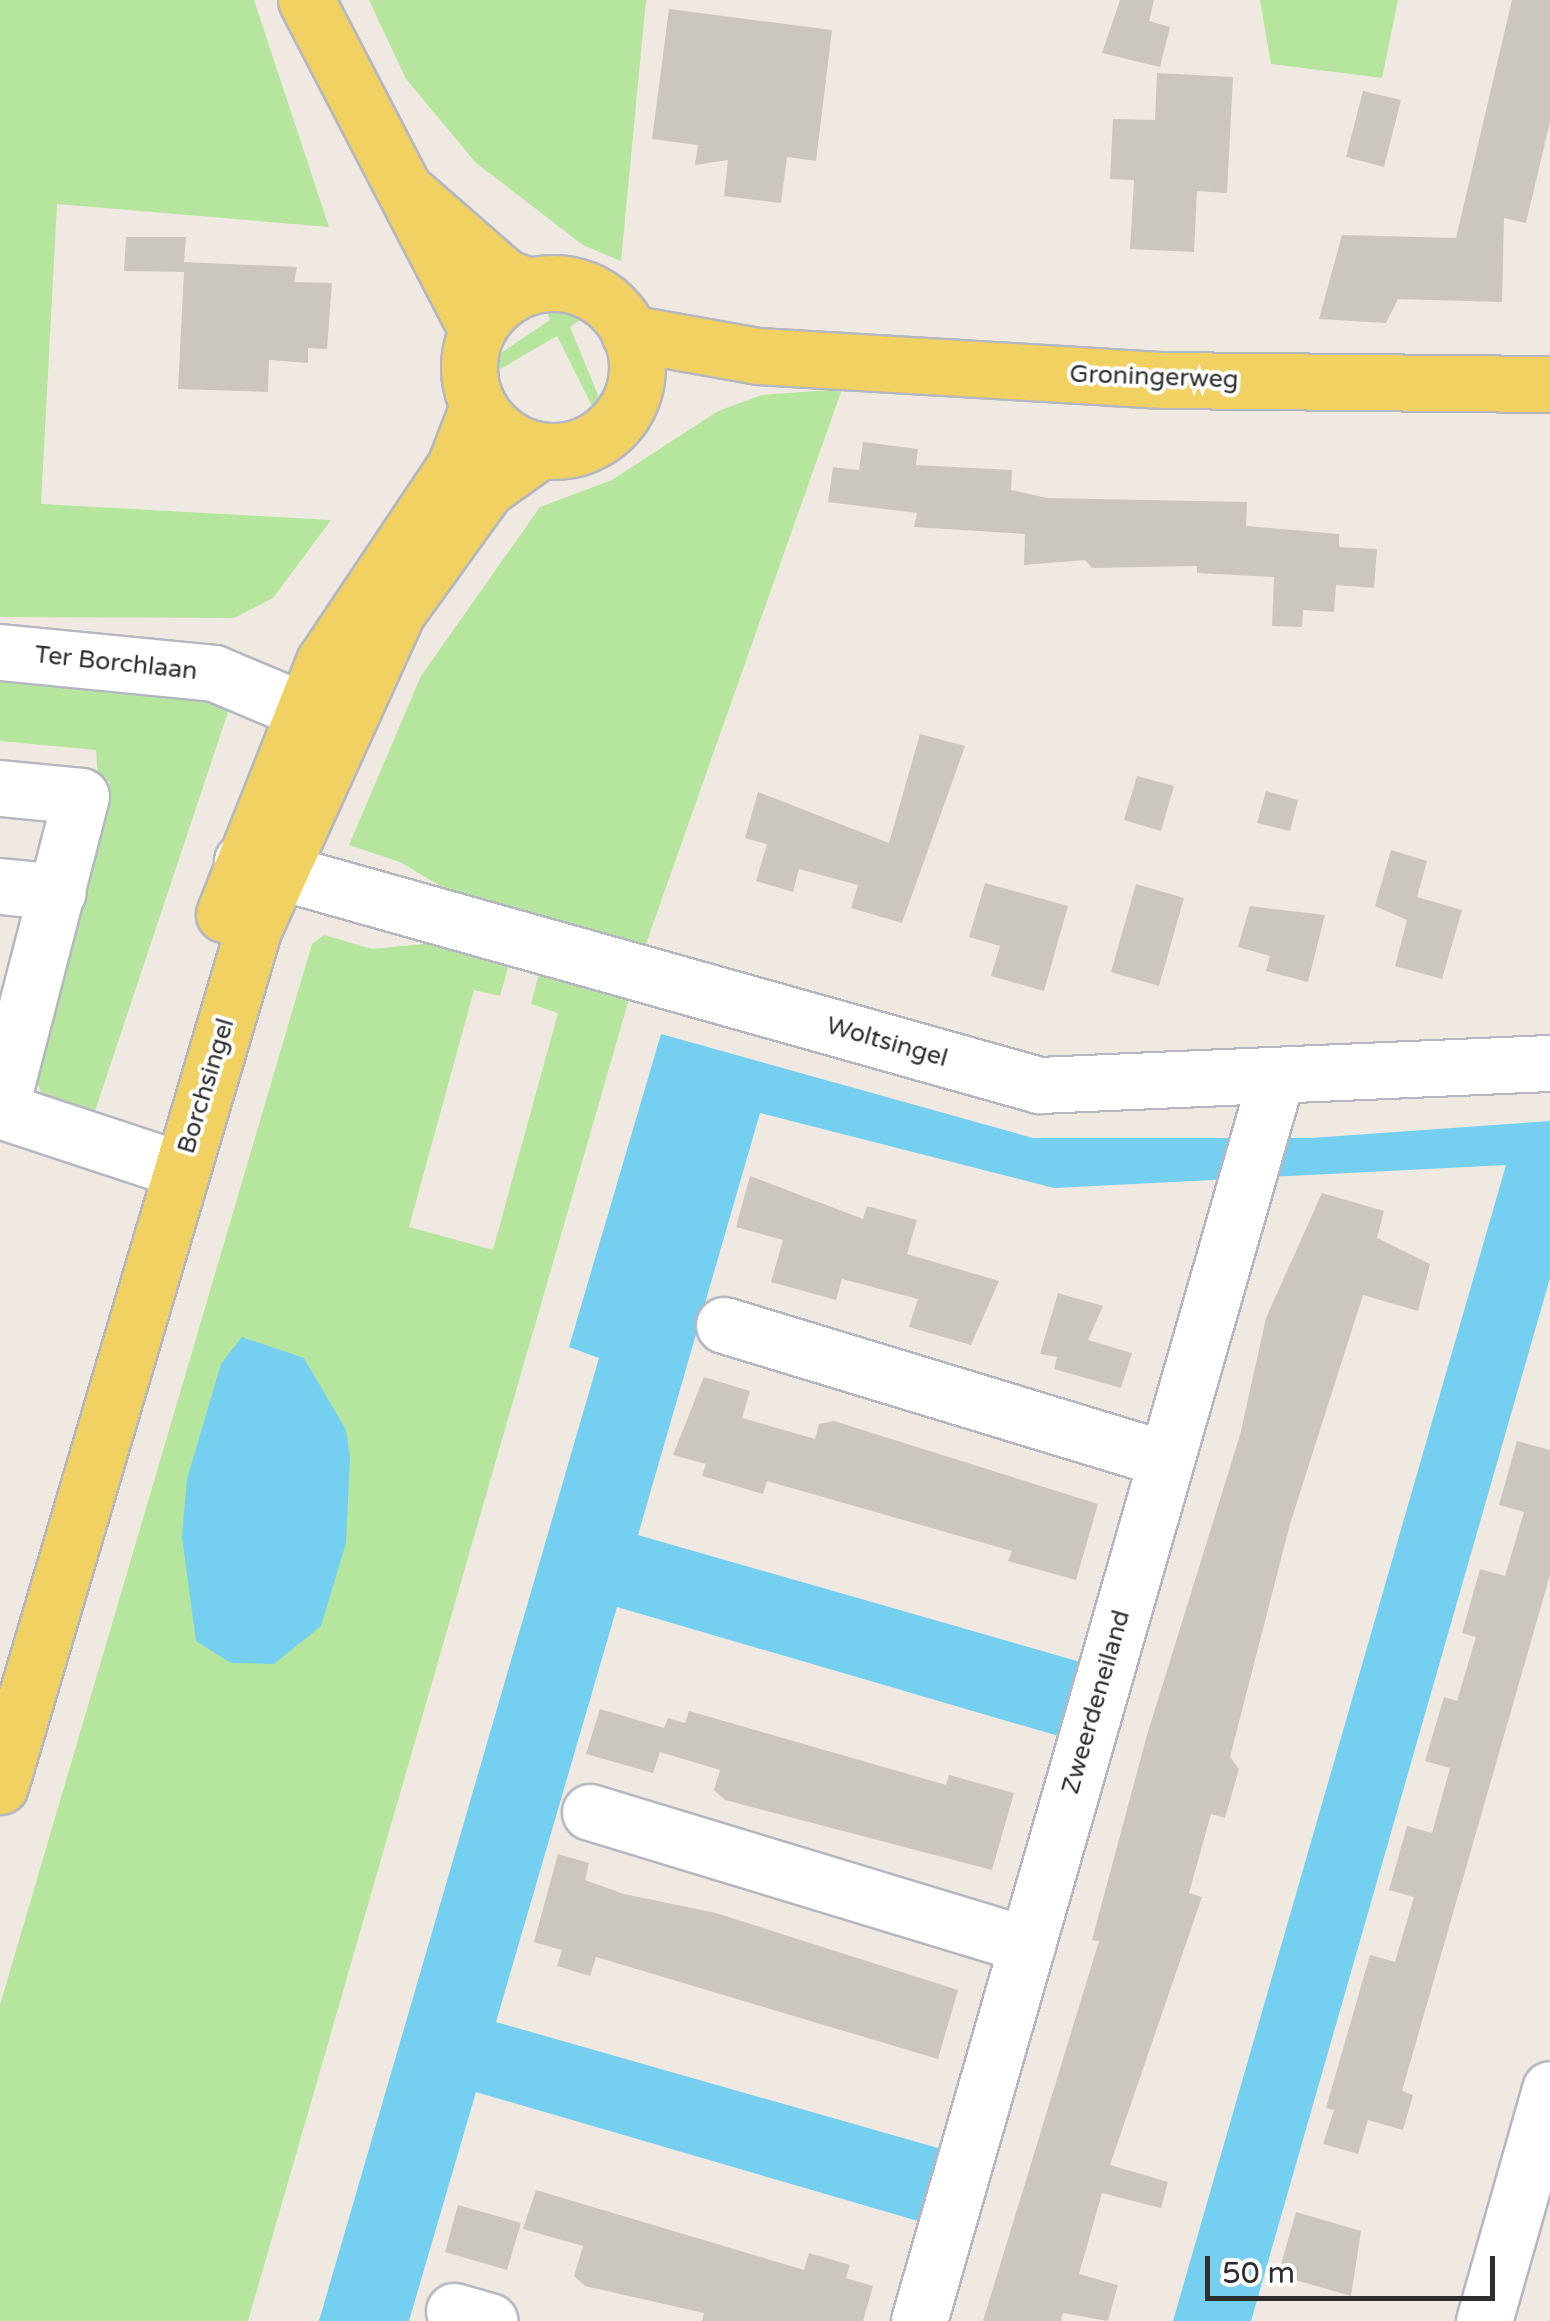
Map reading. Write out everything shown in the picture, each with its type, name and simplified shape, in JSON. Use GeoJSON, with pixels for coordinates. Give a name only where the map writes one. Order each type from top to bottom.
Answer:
{"type":"FeatureCollection","features":[{"type":"Feature","properties":{"kind":"main road"},"geometry":{"type":"LineString","coordinates":[[306,0],[477,330]]}},
{"type":"Feature","properties":{"kind":"main road"},"geometry":{"type":"LineString","coordinates":[[405,190],[505,277],[529,286],[594,294],[630,333],[632,395],[595,440],[539,450],[502,436],[478,406],[468,368],[477,330],[502,300],[529,286]]}},
{"type":"Feature","properties":{"kind":"main road","name":"Groningerweg"},"geometry":{"type":"LineString","coordinates":[[630,333],[758,356],[1162,380],[1550,384]]}},
{"type":"Feature","properties":{"kind":"main road","name":"Groningerweg"},"geometry":{"type":"LineString","coordinates":[[632,395],[758,356]]}},
{"type":"Feature","properties":{"kind":"main road","name":"Borchsingel"},"geometry":{"type":"LineString","coordinates":[[0,1786],[10,1681],[260,866],[322,717],[348,620],[455,466],[478,406]]}},
{"type":"Feature","properties":{"kind":"main road","name":"Borchsingel"},"geometry":{"type":"LineString","coordinates":[[322,717],[454,530],[513,462],[539,450]]}},
{"type":"Feature","properties":{"kind":"street","name":"Ter Borchlaan"},"geometry":{"type":"LineString","coordinates":[[0,652],[214,673],[322,717]]}},
{"type":"Feature","properties":{"kind":"street"},"geometry":{"type":"LineString","coordinates":[[0,788],[81,796],[58,892],[18,982],[0,1109],[166,1165]]}},
{"type":"Feature","properties":{"kind":"street","name":"Woltsingel"},"geometry":{"type":"LineString","coordinates":[[260,866],[1039,1085],[1269,1105],[1550,1062]]}},
{"type":"Feature","properties":{"kind":"street"},"geometry":{"type":"LineString","coordinates":[[0,886],[58,892]]}},
{"type":"Feature","properties":{"kind":"street","name":"Zweerdeneiland"},"geometry":{"type":"LineString","coordinates":[[919,2321],[1269,1105]]}},
{"type":"Feature","properties":{"kind":"street"},"geometry":{"type":"LineString","coordinates":[[724,1325],[1164,1459]]}},
{"type":"Feature","properties":{"kind":"street"},"geometry":{"type":"LineString","coordinates":[[590,1812],[1027,1945]]}},
{"type":"Feature","properties":{"kind":"street"},"geometry":{"type":"LineString","coordinates":[[1484,2321],[1550,2088]]}},
{"type":"Feature","properties":{"kind":"green space"},"geometry":{"type":"Polygon","coordinates":[[[0,0],[254,0],[329,227],[57,204],[41,504],[331,520],[273,598],[234,618],[0,617],[0,0]]]}},
{"type":"Feature","properties":{"kind":"green space"},"geometry":{"type":"Polygon","coordinates":[[[369,0],[646,0],[621,261],[583,245],[476,163],[406,79],[369,0]]]}},
{"type":"Feature","properties":{"kind":"green space"},"geometry":{"type":"Polygon","coordinates":[[[1260,0],[1398,0],[1382,78],[1271,64],[1260,0]]]}},
{"type":"Feature","properties":{"kind":"green space"},"geometry":{"type":"Polygon","coordinates":[[[547,310],[583,318],[570,327],[600,400],[593,408],[557,336],[497,371],[498,355],[550,320],[547,310]]]}},
{"type":"Feature","properties":{"kind":"green space"},"geometry":{"type":"Polygon","coordinates":[[[842,389],[641,958],[491,916],[400,862],[349,845],[421,676],[540,507],[612,480],[718,411],[762,395],[842,389]]]}},
{"type":"Feature","properties":{"kind":"green space"},"geometry":{"type":"Polygon","coordinates":[[[0,664],[233,697],[94,1114],[43,1096],[30,1066],[110,782],[98,777],[96,750],[0,741],[0,664]]]}},
{"type":"Feature","properties":{"kind":"green space"},"geometry":{"type":"Polygon","coordinates":[[[324,935],[372,949],[464,940],[512,953],[500,996],[474,990],[409,1227],[493,1250],[558,1013],[531,1004],[542,962],[633,985],[248,2321],[0,2321],[0,2005],[312,944],[324,935]]]}},
{"type":"Feature","properties":{"kind":"water"},"geometry":{"type":"Polygon","coordinates":[[[661,1034],[1033,1138],[1311,1138],[1550,1121],[1550,1278],[1251,2321],[1173,2321],[1506,1165],[1054,1188],[760,1113],[638,1535],[1084,1663],[1062,1737],[617,1607],[496,2022],[945,2150],[925,2223],[476,2092],[409,2321],[319,2321],[599,1358],[569,1347],[661,1034]]]}},
{"type":"Feature","properties":{"kind":"water"},"geometry":{"type":"Polygon","coordinates":[[[242,1337],[304,1358],[346,1430],[350,1457],[346,1543],[321,1626],[274,1664],[231,1663],[196,1641],[182,1537],[187,1479],[221,1364],[242,1337]]]}},
{"type":"Feature","properties":{"kind":"building"},"geometry":{"type":"Polygon","coordinates":[[[1120,0],[1154,0],[1149,21],[1170,27],[1160,67],[1102,53],[1120,0]]]}},
{"type":"Feature","properties":{"kind":"building"},"geometry":{"type":"Polygon","coordinates":[[[1512,0],[1550,0],[1550,122],[1526,223],[1504,218],[1502,302],[1398,299],[1386,323],[1319,319],[1342,235],[1456,238],[1512,0]]]}},
{"type":"Feature","properties":{"kind":"building"},"geometry":{"type":"Polygon","coordinates":[[[669,9],[832,30],[816,161],[787,157],[781,203],[724,196],[728,160],[695,165],[698,145],[652,139],[669,9]]]}},
{"type":"Feature","properties":{"kind":"building"},"geometry":{"type":"Polygon","coordinates":[[[1157,73],[1233,77],[1227,193],[1197,191],[1194,252],[1130,249],[1134,180],[1110,179],[1113,119],[1155,120],[1157,73]]]}},
{"type":"Feature","properties":{"kind":"building"},"geometry":{"type":"Polygon","coordinates":[[[1363,91],[1401,100],[1384,167],[1346,157],[1363,91]]]}},
{"type":"Feature","properties":{"kind":"building"},"geometry":{"type":"Polygon","coordinates":[[[126,237],[186,237],[184,262],[297,267],[294,282],[332,283],[327,349],[308,348],[308,363],[269,360],[268,392],[178,389],[184,272],[124,271],[126,237]]]}},
{"type":"Feature","properties":{"kind":"building"},"geometry":{"type":"Polygon","coordinates":[[[863,442],[918,449],[916,465],[1012,470],[1011,490],[1047,498],[1247,502],[1246,526],[1339,534],[1339,547],[1377,549],[1374,588],[1336,585],[1334,612],[1303,610],[1302,627],[1272,626],[1274,577],[1197,573],[1197,566],[1092,568],[1085,560],[1024,565],[1025,534],[914,527],[917,513],[828,502],[833,467],[859,470],[863,442]]]}},
{"type":"Feature","properties":{"kind":"building"},"geometry":{"type":"Polygon","coordinates":[[[920,734],[965,746],[902,923],[851,908],[858,885],[799,869],[793,892],[756,881],[767,844],[745,838],[758,792],[889,843],[920,734]]]}},
{"type":"Feature","properties":{"kind":"building"},"geometry":{"type":"Polygon","coordinates":[[[1137,776],[1174,786],[1161,831],[1124,820],[1137,776]]]}},
{"type":"Feature","properties":{"kind":"building"},"geometry":{"type":"Polygon","coordinates":[[[1266,791],[1298,800],[1290,831],[1257,823],[1266,791]]]}},
{"type":"Feature","properties":{"kind":"building"},"geometry":{"type":"Polygon","coordinates":[[[1391,850],[1427,861],[1417,897],[1462,910],[1442,979],[1395,966],[1407,920],[1375,906],[1391,850]]]}},
{"type":"Feature","properties":{"kind":"building"},"geometry":{"type":"Polygon","coordinates":[[[985,883],[1068,906],[1044,991],[991,976],[1000,946],[969,937],[985,883]]]}},
{"type":"Feature","properties":{"kind":"building"},"geometry":{"type":"Polygon","coordinates":[[[1136,884],[1184,898],[1159,986],[1111,972],[1136,884]]]}},
{"type":"Feature","properties":{"kind":"building"},"geometry":{"type":"Polygon","coordinates":[[[1250,906],[1325,915],[1308,982],[1266,971],[1270,956],[1238,947],[1250,906]]]}},
{"type":"Feature","properties":{"kind":"building"},"geometry":{"type":"Polygon","coordinates":[[[750,1176],[863,1219],[867,1206],[917,1220],[907,1254],[999,1281],[971,1345],[909,1327],[918,1299],[842,1279],[836,1300],[771,1282],[783,1240],[736,1227],[750,1176]]]}},
{"type":"Feature","properties":{"kind":"building"},"geometry":{"type":"Polygon","coordinates":[[[1322,1193],[1384,1211],[1377,1238],[1430,1264],[1418,1311],[1363,1295],[1290,1524],[1230,1757],[1239,1769],[1225,1818],[1211,1814],[1189,1893],[1202,1897],[1110,2165],[1168,2182],[1161,2208],[1102,2193],[1079,2274],[1118,2285],[1108,2321],[1063,2313],[1061,2321],[983,2321],[1099,1941],[1092,1940],[1147,1735],[1240,1435],[1266,1318],[1322,1193]]]}},
{"type":"Feature","properties":{"kind":"building"},"geometry":{"type":"Polygon","coordinates":[[[1058,1293],[1103,1306],[1088,1340],[1132,1353],[1121,1388],[1054,1369],[1057,1357],[1040,1354],[1058,1293]]]}},
{"type":"Feature","properties":{"kind":"building"},"geometry":{"type":"Polygon","coordinates":[[[704,1377],[750,1391],[742,1418],[815,1439],[819,1424],[834,1421],[1098,1504],[1076,1580],[1008,1561],[1012,1551],[767,1481],[763,1494],[702,1476],[706,1464],[673,1455],[704,1377]]]}},
{"type":"Feature","properties":{"kind":"building"},"geometry":{"type":"Polygon","coordinates":[[[1517,1441],[1550,1450],[1550,1575],[1402,2091],[1413,2095],[1403,2130],[1368,2120],[1358,2154],[1323,2144],[1334,2110],[1326,2108],[1370,1955],[1395,1962],[1414,1897],[1389,1890],[1407,1826],[1432,1833],[1450,1768],[1425,1761],[1444,1697],[1457,1701],[1476,1637],[1462,1633],[1480,1569],[1505,1576],[1524,1512],[1499,1505],[1517,1441]]]}},
{"type":"Feature","properties":{"kind":"building"},"geometry":{"type":"Polygon","coordinates":[[[600,1709],[664,1728],[668,1718],[685,1723],[689,1711],[946,1785],[949,1775],[1014,1793],[992,1870],[725,1800],[714,1790],[720,1770],[660,1752],[653,1773],[586,1754],[600,1709]]]}},
{"type":"Feature","properties":{"kind":"building"},"geometry":{"type":"Polygon","coordinates":[[[558,1854],[589,1863],[585,1880],[624,1894],[716,1913],[958,1990],[938,2059],[596,1957],[590,1976],[557,1966],[562,1950],[534,1942],[558,1854]]]}},
{"type":"Feature","properties":{"kind":"building"},"geometry":{"type":"Polygon","coordinates":[[[536,2190],[804,2270],[809,2253],[850,2265],[846,2278],[873,2286],[863,2321],[702,2321],[704,2313],[585,2286],[574,2276],[583,2246],[523,2229],[536,2190]]]}},
{"type":"Feature","properties":{"kind":"building"},"geometry":{"type":"Polygon","coordinates":[[[458,2205],[521,2223],[507,2270],[445,2252],[458,2205]]]}},
{"type":"Feature","properties":{"kind":"building"},"geometry":{"type":"Polygon","coordinates":[[[1296,2212],[1361,2231],[1351,2296],[1278,2275],[1296,2212]]]}}]}
